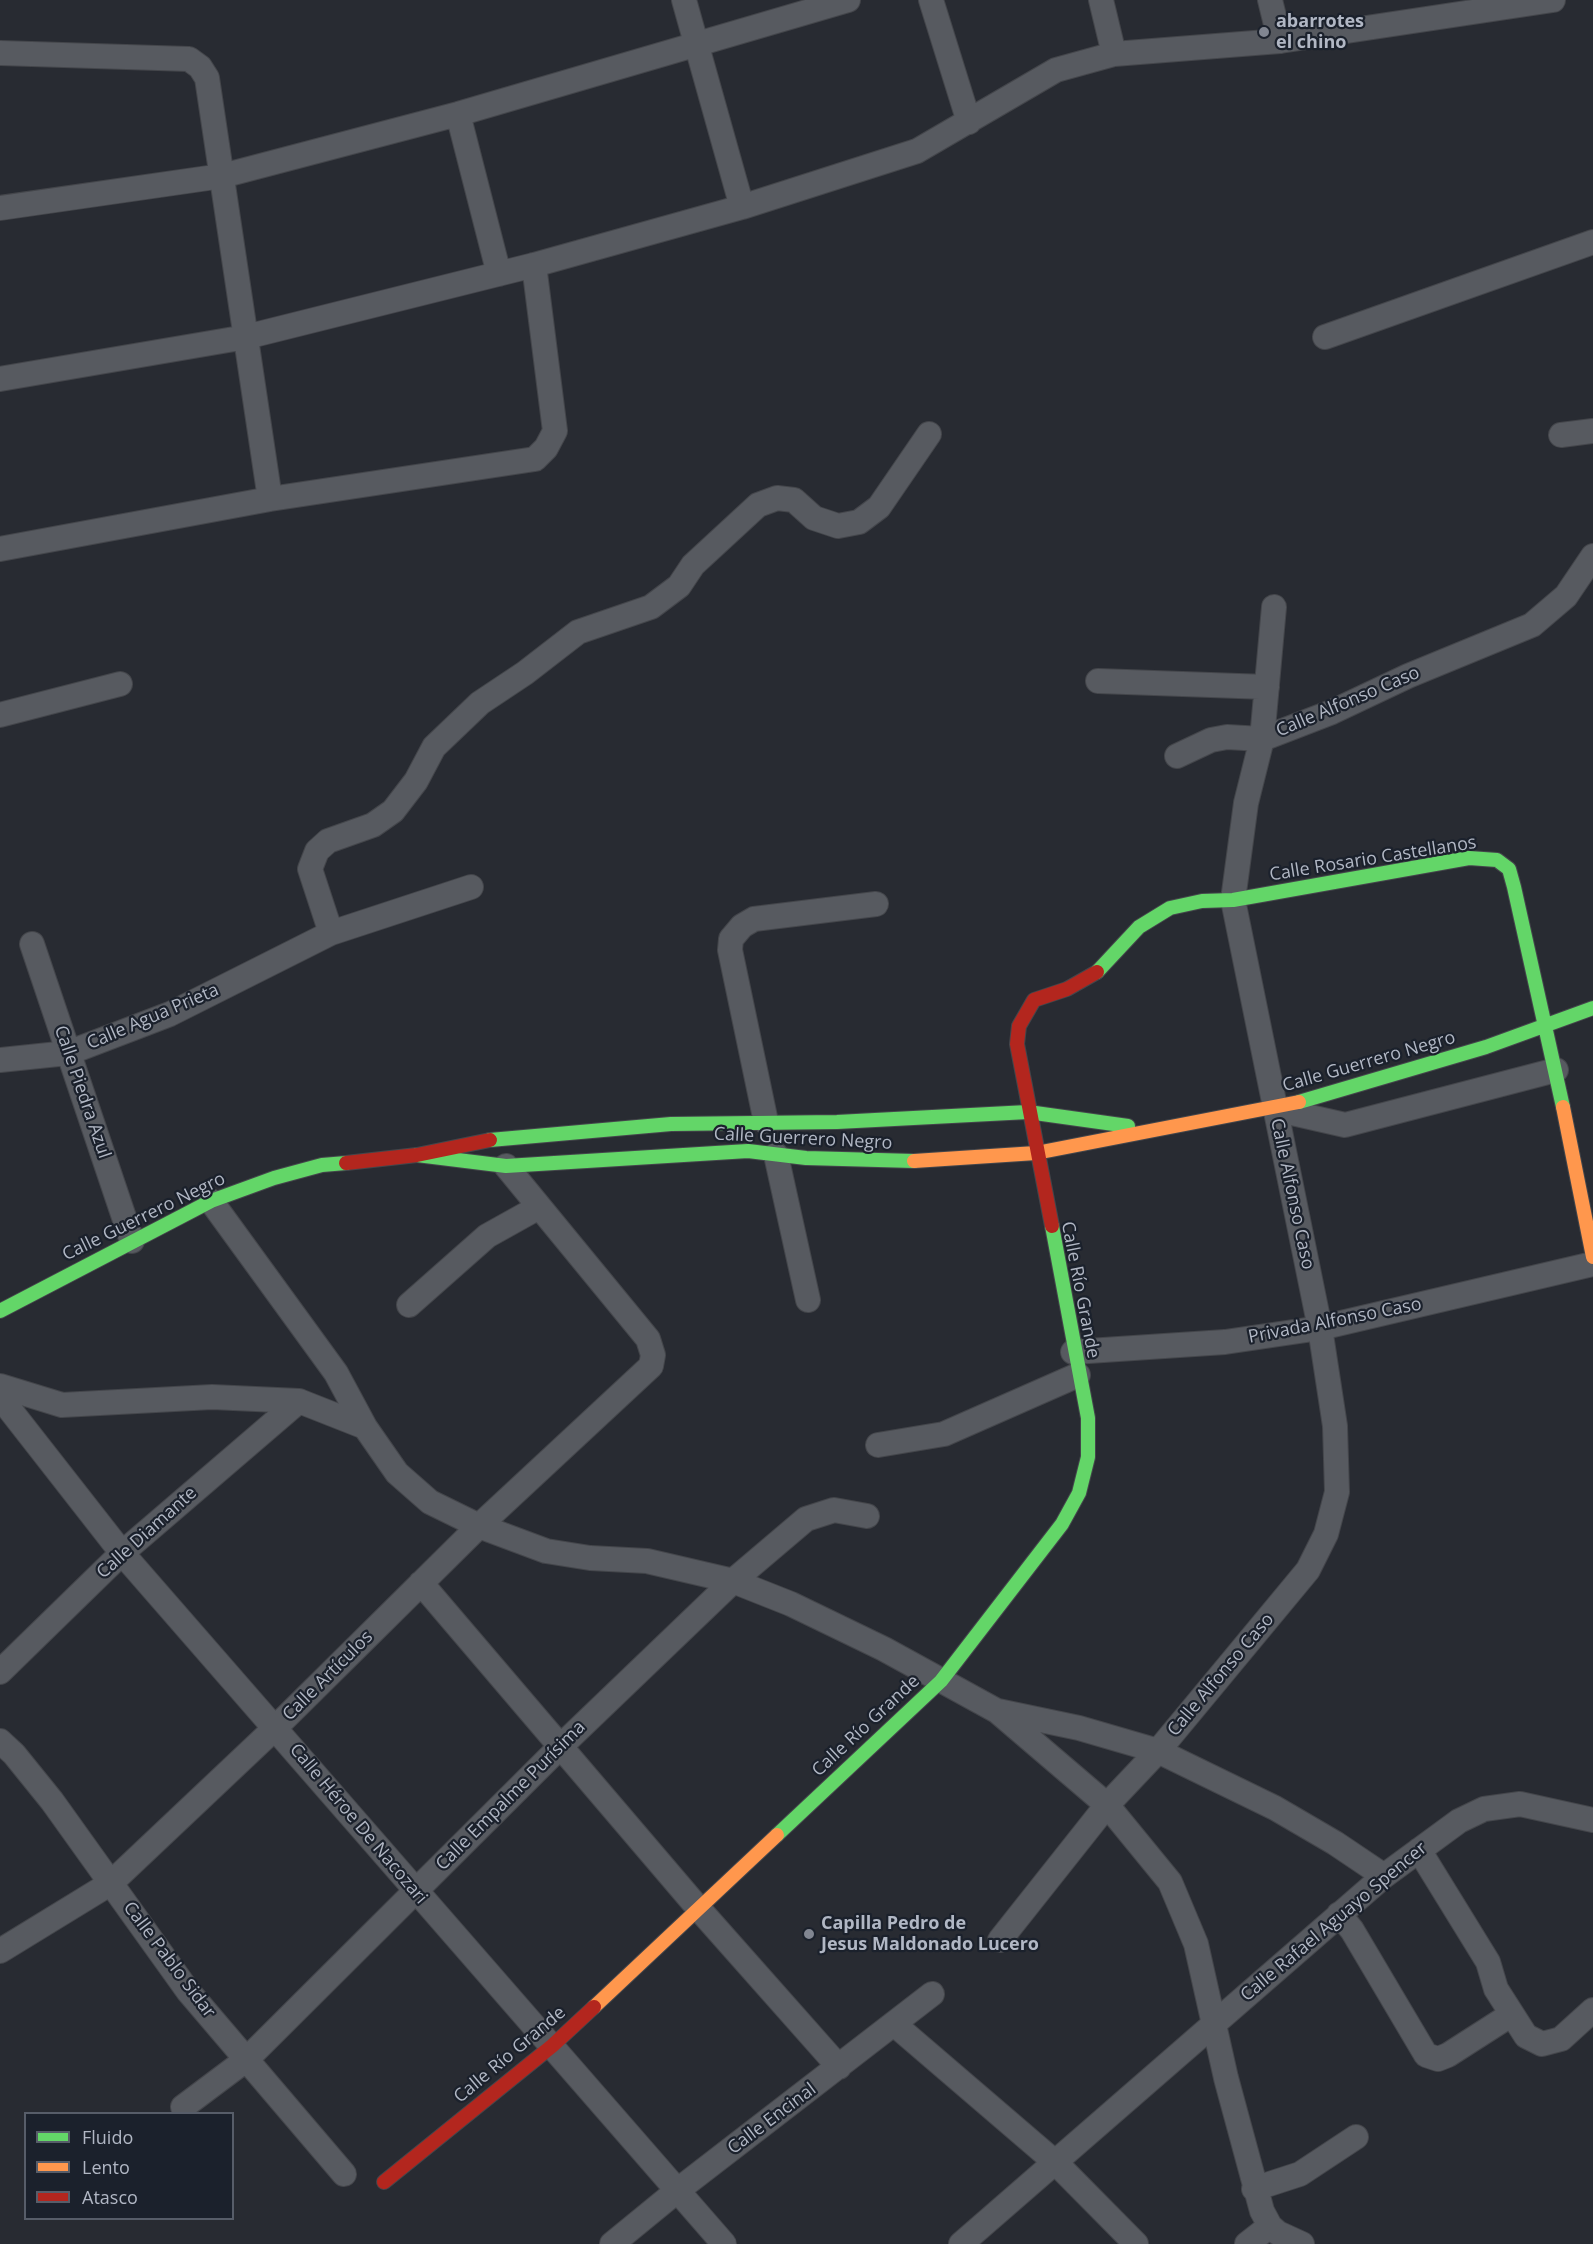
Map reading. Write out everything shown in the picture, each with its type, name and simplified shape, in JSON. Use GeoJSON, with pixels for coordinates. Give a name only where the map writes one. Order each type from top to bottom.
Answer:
{"type":"FeatureCollection","features":[{"type":"Feature","properties":{"kind":"street"},"geometry":{"type":"LineString","coordinates":[[684,0],[742,207]]}},
{"type":"Feature","properties":{"kind":"street"},"geometry":{"type":"LineString","coordinates":[[0,208],[222,176],[458,114],[848,0]]}},
{"type":"Feature","properties":{"kind":"street"},"geometry":{"type":"LineString","coordinates":[[931,0],[969,122]]}},
{"type":"Feature","properties":{"kind":"street"},"geometry":{"type":"LineString","coordinates":[[1101,0],[1114,54]]}},
{"type":"Feature","properties":{"kind":"street"},"geometry":{"type":"LineString","coordinates":[[1270,0],[1280,41]]}},
{"type":"Feature","properties":{"kind":"street"},"geometry":{"type":"LineString","coordinates":[[0,379],[246,337],[534,265],[742,207],[917,151],[1056,70],[1114,54],[1280,41],[1485,5],[1553,0]]}},
{"type":"Feature","properties":{"kind":"street"},"geometry":{"type":"LineString","coordinates":[[0,53],[189,59],[200,67],[207,78],[270,500]]}},
{"type":"Feature","properties":{"kind":"street"},"geometry":{"type":"LineString","coordinates":[[458,114],[499,274]]}},
{"type":"Feature","properties":{"kind":"street"},"geometry":{"type":"LineString","coordinates":[[1325,337],[1593,242]]}},
{"type":"Feature","properties":{"kind":"street"},"geometry":{"type":"LineString","coordinates":[[0,549],[270,500],[535,459],[546,448],[555,431],[534,265]]}},
{"type":"Feature","properties":{"kind":"street"},"geometry":{"type":"LineString","coordinates":[[1560,435],[1593,431]]}},
{"type":"Feature","properties":{"kind":"street"},"geometry":{"type":"LineString","coordinates":[[331,933],[310,869],[317,851],[328,841],[373,825],[393,811],[416,781],[434,747],[452,727],[480,703],[525,673],[578,632],[651,606],[679,586],[693,565],[758,505],[777,498],[794,500],[814,518],[838,526],[859,522],[879,507],[929,434]]}},
{"type":"Feature","properties":{"kind":"street","name":"Calle Alfonso Caso"},"geometry":{"type":"LineString","coordinates":[[1000,1940],[1107,1805],[1158,1751],[1308,1570],[1326,1534],[1337,1492],[1335,1426],[1320,1328],[1233,900],[1246,803],[1262,739],[1332,712],[1449,658],[1503,639],[1532,625],[1566,596],[1593,556]]}},
{"type":"Feature","properties":{"kind":"street"},"geometry":{"type":"LineString","coordinates":[[1177,756],[1211,740],[1227,737],[1262,739],[1274,607]]}},
{"type":"Feature","properties":{"kind":"street"},"geometry":{"type":"LineString","coordinates":[[1098,681],[1267,687]]}},
{"type":"Feature","properties":{"kind":"street"},"geometry":{"type":"LineString","coordinates":[[0,715],[120,684]]}},
{"type":"Feature","properties":{"kind":"street","name":"Calle Rosario Castellanos"},"geometry":{"type":"LineString","coordinates":[[1036,1153],[1017,1044],[1019,1026],[1034,1000],[1067,989],[1103,968],[1139,927],[1155,915],[1170,908],[1202,902],[1233,900],[1469,858],[1497,860],[1509,869],[1514,887],[1547,1025],[1593,1257]]}},
{"type":"Feature","properties":{"kind":"street","name":"Calle Agua Prieta"},"geometry":{"type":"LineString","coordinates":[[0,1060],[68,1053],[170,1014],[331,933],[471,887]]}},
{"type":"Feature","properties":{"kind":"street"},"geometry":{"type":"LineString","coordinates":[[766,1122],[730,950],[730,939],[742,926],[754,919],[876,904]]}},
{"type":"Feature","properties":{"kind":"street","name":"Calle Piedra Azul"},"geometry":{"type":"LineString","coordinates":[[32,944],[132,1241]]}},
{"type":"Feature","properties":{"kind":"street","name":"Calle Guerrero Negro"},"geometry":{"type":"LineString","coordinates":[[417,1155],[506,1166],[700,1152],[748,1151],[776,1155],[901,1162],[1036,1153],[1274,1108],[1365,1085],[1593,1008]]}},
{"type":"Feature","properties":{"kind":"street"},"geometry":{"type":"LineString","coordinates":[[1274,1108],[1345,1125],[1556,1070]]}},
{"type":"Feature","properties":{"kind":"street","name":"Calle Guerrero Negro"},"geometry":{"type":"LineString","coordinates":[[0,1311],[211,1202],[274,1178],[322,1165],[417,1155],[486,1140],[671,1124],[837,1122],[1028,1112],[1150,1130]]}},
{"type":"Feature","properties":{"kind":"street","name":"Calle Río Grande"},"geometry":{"type":"LineString","coordinates":[[384,2182],[552,2046],[940,1681],[1056,1533],[1079,1493],[1088,1457],[1088,1419],[1036,1153]]}},
{"type":"Feature","properties":{"kind":"street"},"geometry":{"type":"LineString","coordinates":[[776,1155],[808,1300]]}},
{"type":"Feature","properties":{"kind":"street"},"geometry":{"type":"LineString","coordinates":[[409,1305],[487,1236],[539,1207],[506,1166]]}},
{"type":"Feature","properties":{"kind":"street"},"geometry":{"type":"LineString","coordinates":[[211,1202],[336,1373],[365,1427],[397,1473],[430,1502],[479,1526],[546,1551],[590,1558],[647,1561],[733,1581],[791,1604],[884,1649],[997,1711],[1107,1805],[1170,1882],[1196,1944],[1254,2189],[1270,2226],[1287,2238],[1302,2244]]}},
{"type":"Feature","properties":{"kind":"street","name":"Calle Artículos"},"geometry":{"type":"LineString","coordinates":[[0,1951],[111,1883],[275,1728],[479,1526],[651,1366],[653,1355],[648,1339],[539,1207]]}},
{"type":"Feature","properties":{"kind":"street","name":"Privada Alfonso Caso"},"geometry":{"type":"LineString","coordinates":[[1076,1363],[1320,1328],[1593,1264]]}},
{"type":"Feature","properties":{"kind":"street"},"geometry":{"type":"LineString","coordinates":[[878,1445],[944,1434],[1076,1363]]}},
{"type":"Feature","properties":{"kind":"street"},"geometry":{"type":"LineString","coordinates":[[0,1386],[62,1405],[212,1397],[299,1401],[365,1427]]}},
{"type":"Feature","properties":{"kind":"street","name":"Calle Héroe De Nacozari"},"geometry":{"type":"LineString","coordinates":[[0,1397],[122,1553],[724,2244]]}},
{"type":"Feature","properties":{"kind":"street","name":"Calle Diamante"},"geometry":{"type":"LineString","coordinates":[[0,1672],[122,1553],[299,1401]]}},
{"type":"Feature","properties":{"kind":"street","name":"Calle Empalme Purísima"},"geometry":{"type":"LineString","coordinates":[[183,2107],[247,2059],[561,1746],[733,1581],[806,1519],[834,1510],[867,1516]]}},
{"type":"Feature","properties":{"kind":"street"},"geometry":{"type":"LineString","coordinates":[[421,1583],[699,1910],[839,2067]]}},
{"type":"Feature","properties":{"kind":"street"},"geometry":{"type":"LineString","coordinates":[[997,1711],[1079,1728],[1158,1751],[1275,1808],[1335,1843],[1384,1876]]}},
{"type":"Feature","properties":{"kind":"street","name":"Calle Pablo Sidar"},"geometry":{"type":"LineString","coordinates":[[0,1741],[14,1754],[52,1801],[188,1990],[345,2174]]}},
{"type":"Feature","properties":{"kind":"street","name":"Calle Rafael Aguayo Spencer"},"geometry":{"type":"LineString","coordinates":[[961,2244],[1384,1876],[1459,1821],[1484,1809],[1520,1804],[1593,1820]]}},
{"type":"Feature","properties":{"kind":"street"},"geometry":{"type":"LineString","coordinates":[[1419,1850],[1488,1962],[1496,1989],[1526,2036],[1542,2044],[1561,2039],[1593,2010]]}},
{"type":"Feature","properties":{"kind":"street"},"geometry":{"type":"LineString","coordinates":[[1340,1914],[1352,1930],[1426,2055],[1438,2059],[1448,2055],[1512,2014]]}},
{"type":"Feature","properties":{"kind":"street","name":"Calle Encinal"},"geometry":{"type":"LineString","coordinates":[[612,2244],[678,2190],[932,1994]]}},
{"type":"Feature","properties":{"kind":"street"},"geometry":{"type":"LineString","coordinates":[[894,2024],[1056,2163],[1137,2244]]}},
{"type":"Feature","properties":{"kind":"street"},"geometry":{"type":"LineString","coordinates":[[1254,2189],[1300,2174],[1356,2137]]}},
{"type":"Feature","properties":{"kind":"street"},"geometry":{"type":"LineString","coordinates":[[1247,2244],[1270,2226]]}},
{"type":"Feature","properties":{"kind":"traffic: fast"},"geometry":{"type":"LineString","coordinates":[[1097,972],[1139,927],[1170,908],[1202,901],[1233,900],[1469,858],[1497,860],[1509,869],[1514,887],[1563,1107]]}},
{"type":"Feature","properties":{"kind":"traffic: fast"},"geometry":{"type":"LineString","coordinates":[[1299,1102],[1486,1047],[1593,1008]]}},
{"type":"Feature","properties":{"kind":"traffic: fast"},"geometry":{"type":"LineString","coordinates":[[490,1140],[671,1124],[837,1122],[1028,1112],[1128,1126]]}},
{"type":"Feature","properties":{"kind":"traffic: fast"},"geometry":{"type":"LineString","coordinates":[[417,1155],[506,1166],[748,1151],[806,1158],[914,1161]]}},
{"type":"Feature","properties":{"kind":"traffic: fast"},"geometry":{"type":"LineString","coordinates":[[0,1311],[211,1201],[274,1178],[322,1165],[346,1163]]}},
{"type":"Feature","properties":{"kind":"traffic: fast"},"geometry":{"type":"LineString","coordinates":[[777,1835],[941,1681],[1062,1524],[1079,1493],[1088,1457],[1088,1418],[1052,1226]]}},
{"type":"Feature","properties":{"kind":"traffic: slow"},"geometry":{"type":"LineString","coordinates":[[914,1161],[1036,1153],[1299,1102]]}},
{"type":"Feature","properties":{"kind":"traffic: slow"},"geometry":{"type":"LineString","coordinates":[[1563,1107],[1593,1257]]}},
{"type":"Feature","properties":{"kind":"traffic: slow"},"geometry":{"type":"LineString","coordinates":[[594,2007],[777,1835]]}},
{"type":"Feature","properties":{"kind":"traffic: jam"},"geometry":{"type":"LineString","coordinates":[[1052,1226],[1017,1044],[1019,1026],[1034,1000],[1067,989],[1097,972]]}},
{"type":"Feature","properties":{"kind":"traffic: jam"},"geometry":{"type":"LineString","coordinates":[[346,1163],[417,1155],[490,1140]]}},
{"type":"Feature","properties":{"kind":"traffic: jam"},"geometry":{"type":"LineString","coordinates":[[384,2182],[552,2046],[594,2007]]}},
{"type":"Feature","properties":{"kind":"place","name":"abarrotes el chino"},"geometry":{"type":"Point","coordinates":[1264,32]}},
{"type":"Feature","properties":{"kind":"place","name":"Capilla Pedro de Jesus Maldonado Lucero"},"geometry":{"type":"Point","coordinates":[809,1934]}}]}
